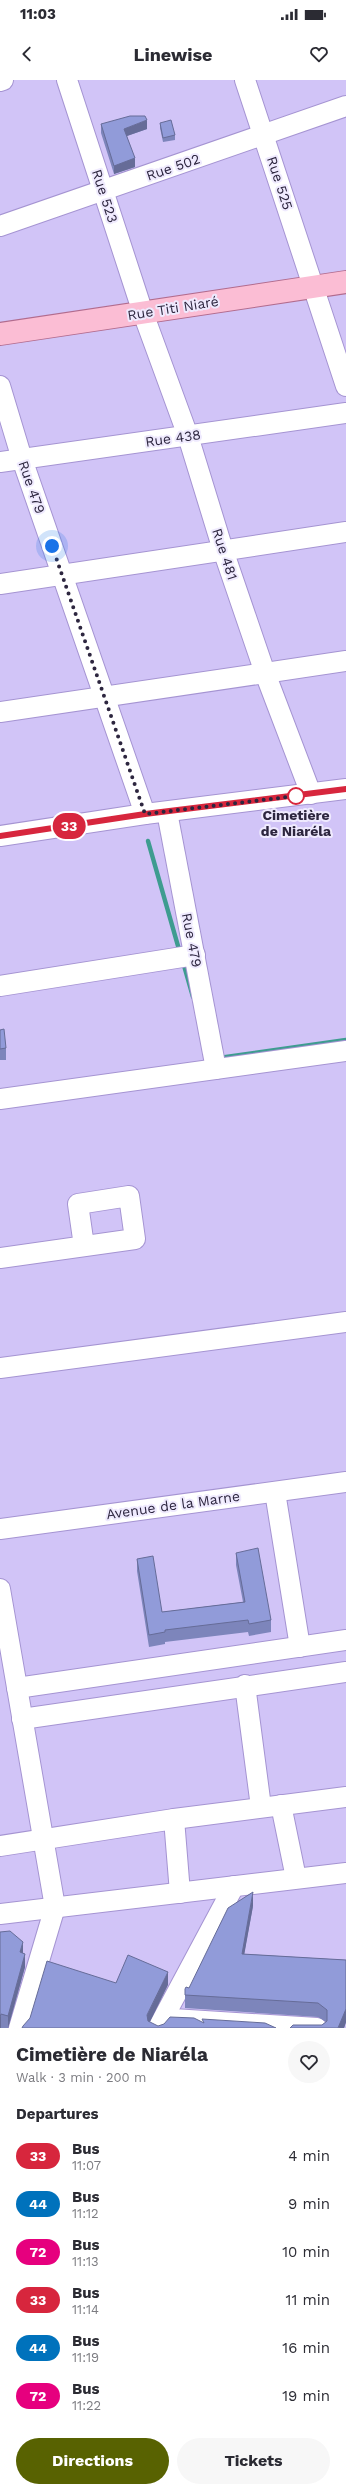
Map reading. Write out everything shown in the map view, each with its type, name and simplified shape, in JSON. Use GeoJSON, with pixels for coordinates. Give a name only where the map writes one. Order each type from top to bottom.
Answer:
{"type":"FeatureCollection","features":[{"type":"Feature","properties":{"kind":"main road","name":"Rue Titi Niaré"},"geometry":{"type":"LineString","coordinates":[[0,334],[346,282]]}},
{"type":"Feature","properties":{"kind":"street","name":"Rue 523"},"geometry":{"type":"LineString","coordinates":[[67,80],[143,313]]}},
{"type":"Feature","properties":{"kind":"street","name":"Rue 525"},"geometry":{"type":"LineString","coordinates":[[245,80],[346,386]]}},
{"type":"Feature","properties":{"kind":"street","name":"Rue 502"},"geometry":{"type":"LineString","coordinates":[[0,226],[346,106]]}},
{"type":"Feature","properties":{"kind":"street","name":"Rue 481"},"geometry":{"type":"LineString","coordinates":[[143,313],[188,436],[223,550],[265,673],[311,794]]}},
{"type":"Feature","properties":{"kind":"street","name":"Rue 479"},"geometry":{"type":"LineString","coordinates":[[0,386],[22,459],[145,814]]}},
{"type":"Feature","properties":{"kind":"street","name":"Rue 438"},"geometry":{"type":"LineString","coordinates":[[0,462],[346,413]]}},
{"type":"Feature","properties":{"kind":"street"},"geometry":{"type":"LineString","coordinates":[[0,584],[346,532]]}},
{"type":"Feature","properties":{"kind":"street"},"geometry":{"type":"LineString","coordinates":[[0,712],[346,661]]}},
{"type":"Feature","properties":{"kind":"street"},"geometry":{"type":"LineString","coordinates":[[0,836],[145,814],[346,789]]}},
{"type":"Feature","properties":{"kind":"street","name":"Rue 479"},"geometry":{"type":"LineString","coordinates":[[167,812],[216,1069]]}},
{"type":"Feature","properties":{"kind":"street"},"geometry":{"type":"LineString","coordinates":[[0,986],[194,955]]}},
{"type":"Feature","properties":{"kind":"street"},"geometry":{"type":"LineString","coordinates":[[0,1099],[346,1051]]}},
{"type":"Feature","properties":{"kind":"street"},"geometry":{"type":"LineString","coordinates":[[0,1258],[84,1246]]}},
{"type":"Feature","properties":{"kind":"street"},"geometry":{"type":"LineString","coordinates":[[0,1368],[346,1322]]}},
{"type":"Feature","properties":{"kind":"street","name":"Avenue de la Marne"},"geometry":{"type":"LineString","coordinates":[[0,1528],[346,1482]]}},
{"type":"Feature","properties":{"kind":"street"},"geometry":{"type":"LineString","coordinates":[[275,1492],[300,1647]]}},
{"type":"Feature","properties":{"kind":"street"},"geometry":{"type":"LineString","coordinates":[[0,1589],[55,1907],[19,2028]]}},
{"type":"Feature","properties":{"kind":"street"},"geometry":{"type":"LineString","coordinates":[[17,1688],[346,1640]]}},
{"type":"Feature","properties":{"kind":"street"},"geometry":{"type":"LineString","coordinates":[[22,1720],[244,1685],[346,1672]]}},
{"type":"Feature","properties":{"kind":"street"},"geometry":{"type":"LineString","coordinates":[[244,1685],[261,1807]]}},
{"type":"Feature","properties":{"kind":"street"},"geometry":{"type":"LineString","coordinates":[[0,1846],[43,1838],[174,1819],[346,1797]]}},
{"type":"Feature","properties":{"kind":"street"},"geometry":{"type":"LineString","coordinates":[[282,1804],[296,1878]]}},
{"type":"Feature","properties":{"kind":"street"},"geometry":{"type":"LineString","coordinates":[[174,1819],[180,1893]]}},
{"type":"Feature","properties":{"kind":"street"},"geometry":{"type":"LineString","coordinates":[[0,1914],[346,1873]]}},
{"type":"Feature","properties":{"kind":"street"},"geometry":{"type":"LineString","coordinates":[[234,1886],[161,2023],[317,2028]]}},
{"type":"Feature","properties":{"kind":"building"},"geometry":{"type":"Polygon","coordinates":[[[130,116],[145,116],[147,120],[124,129],[135,158],[114,166],[101,124],[130,116]]]}},
{"type":"Feature","properties":{"kind":"building"},"geometry":{"type":"Polygon","coordinates":[[[171,120],[175,135],[163,138],[160,123],[171,120]]]}},
{"type":"Feature","properties":{"kind":"building"},"geometry":{"type":"Polygon","coordinates":[[[4,1029],[6,1048],[0,1049],[0,1030],[4,1029]]]}},
{"type":"Feature","properties":{"kind":"building"},"geometry":{"type":"Polygon","coordinates":[[[258,1548],[271,1620],[249,1624],[248,1620],[165,1630],[165,1632],[149,1635],[137,1559],[153,1556],[162,1612],[245,1602],[236,1553],[258,1548]]]}},
{"type":"Feature","properties":{"kind":"building"},"geometry":{"type":"Polygon","coordinates":[[[253,1892],[242,1954],[346,1960],[346,2009],[338,2028],[290,2028],[293,2025],[322,2025],[327,2021],[327,2010],[318,2003],[185,1995],[185,1989],[186,1987],[189,1988],[228,1908],[253,1892]]]}},
{"type":"Feature","properties":{"kind":"building"},"geometry":{"type":"Polygon","coordinates":[[[10,1931],[23,1942],[20,1952],[25,1954],[8,2016],[1,2014],[0,2017],[0,1932],[10,1931]]]}},
{"type":"Feature","properties":{"kind":"building"},"geometry":{"type":"Polygon","coordinates":[[[128,1955],[168,1972],[147,2015],[148,2021],[158,2026],[164,2024],[170,2017],[194,2018],[204,2023],[202,2019],[265,2023],[276,2028],[22,2028],[30,2018],[47,1961],[116,1983],[128,1955]]]}},
{"type":"Feature","properties":{"kind":"waterway"},"geometry":{"type":"LineString","coordinates":[[148,841],[180,953]]}},
{"type":"Feature","properties":{"kind":"waterway"},"geometry":{"type":"LineString","coordinates":[[183,962],[193,997]]}},
{"type":"Feature","properties":{"kind":"waterway"},"geometry":{"type":"LineString","coordinates":[[219,1058],[346,1040]]}},
{"type":"Feature","properties":{"kind":"bus line","name":"33"},"geometry":{"type":"LineString","coordinates":[[0,836],[145,814],[346,789]]}},
{"type":"Feature","properties":{"kind":"place","name":"Cimetière de Niaréla"},"geometry":{"type":"Point","coordinates":[296,796]}},
{"type":"Feature","properties":{"kind":"route"},"geometry":{"type":"LineString","coordinates":[[52,546],[145,814],[296,796]]}}]}
